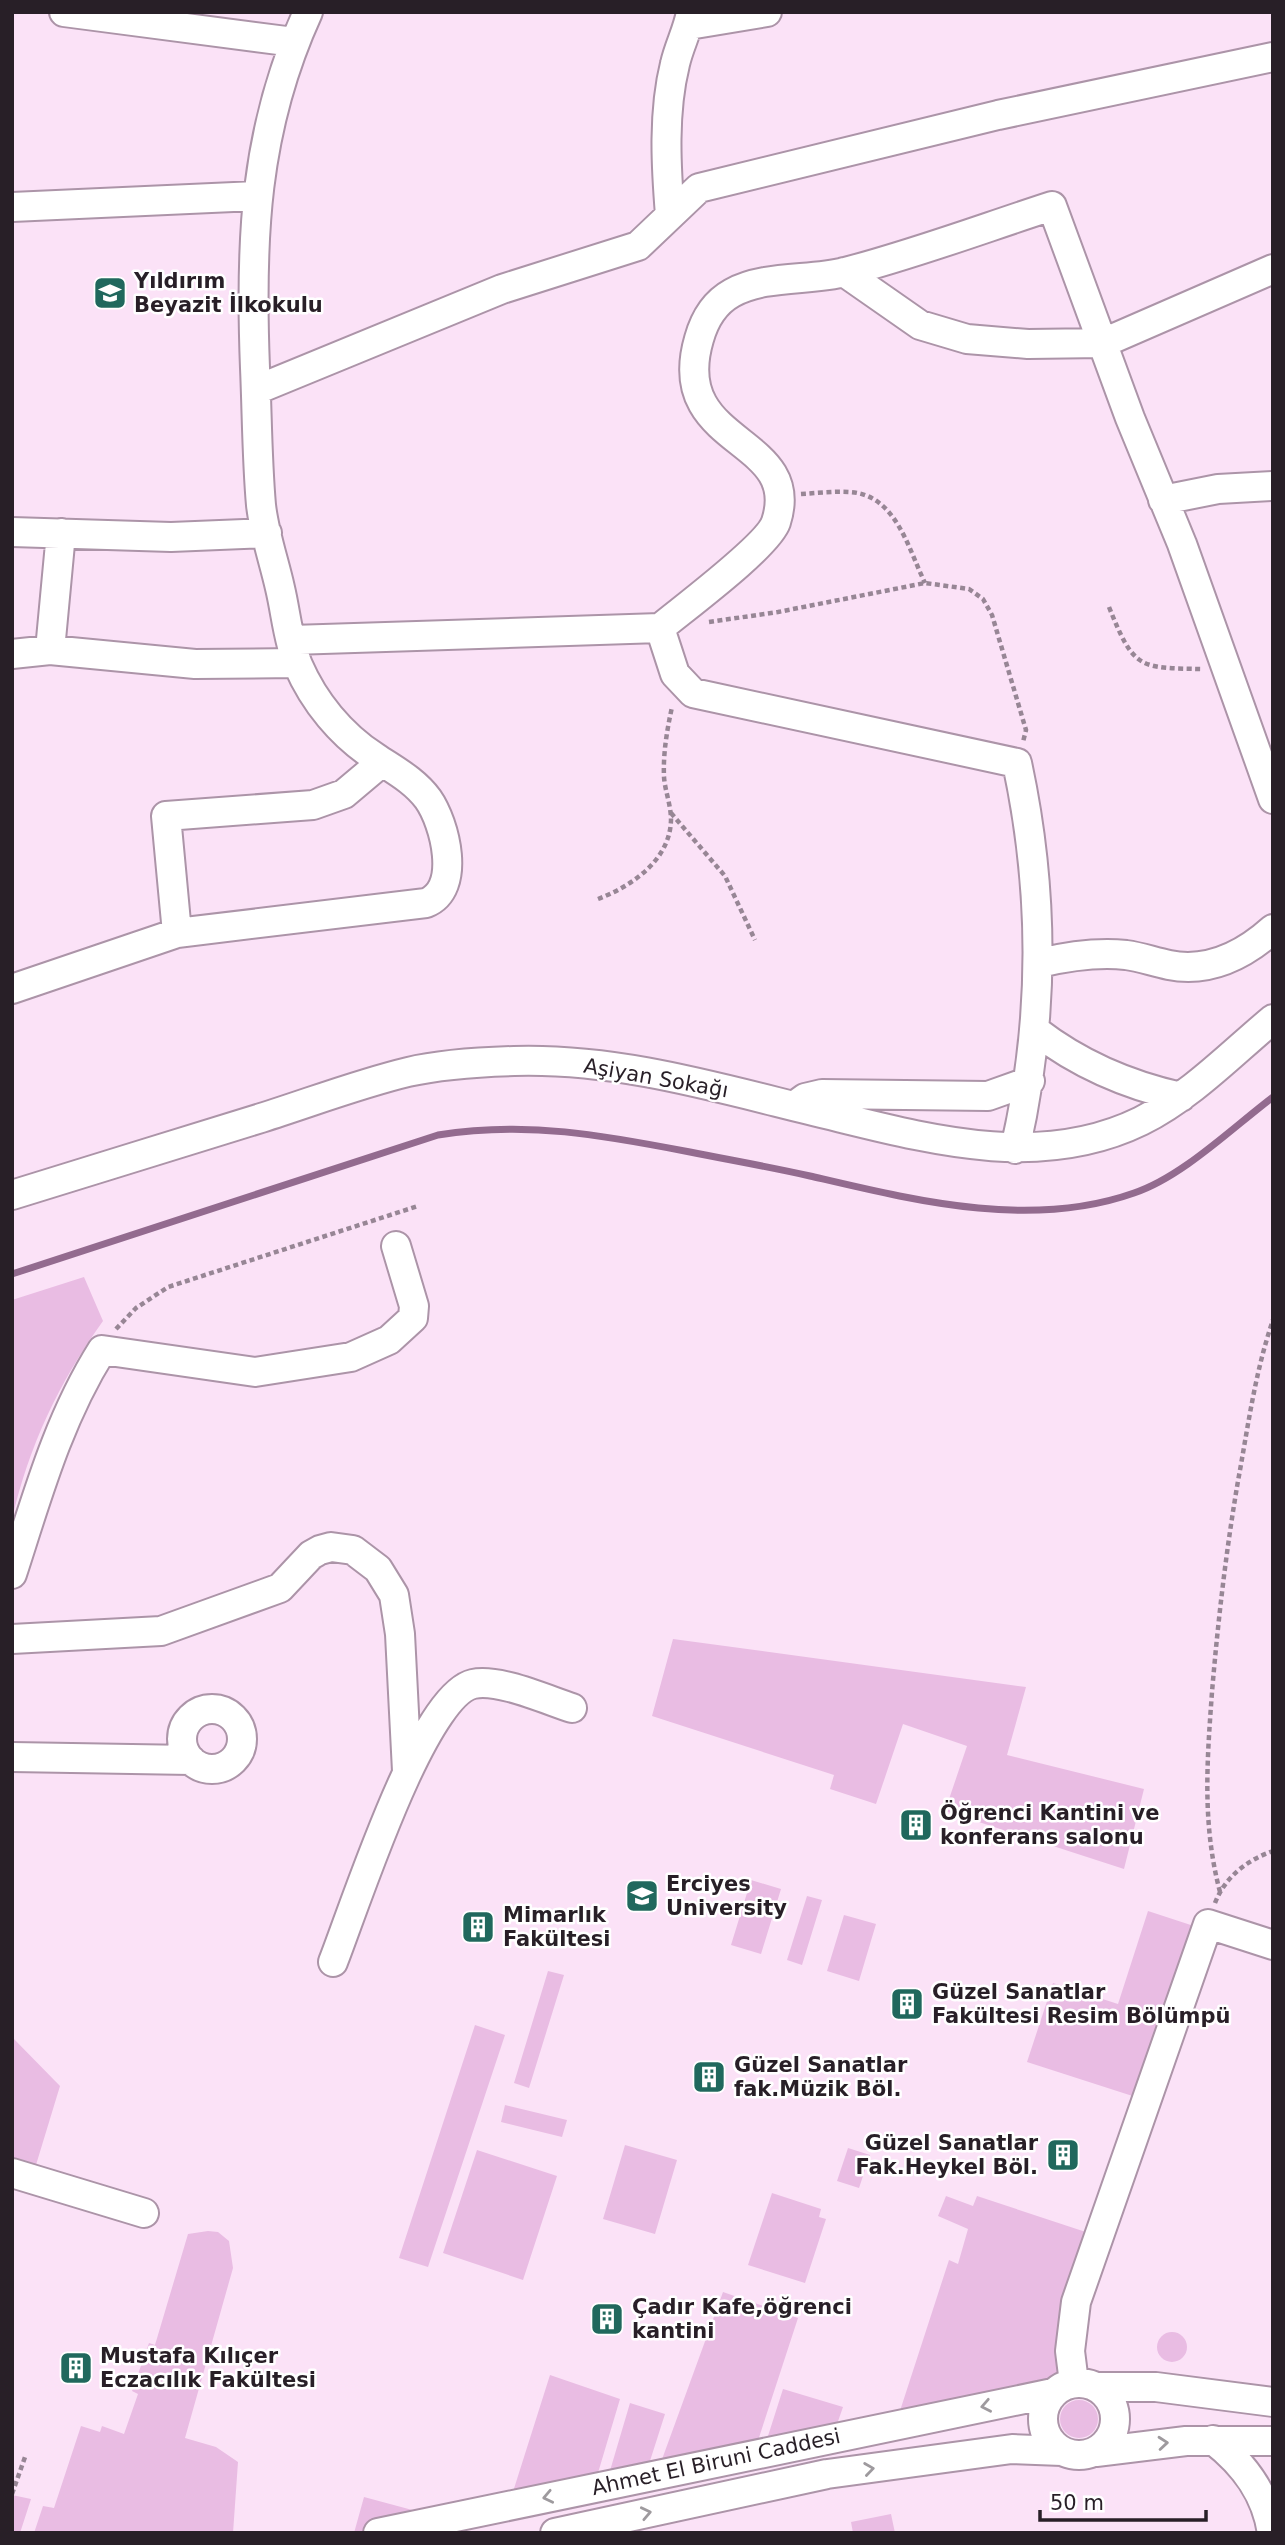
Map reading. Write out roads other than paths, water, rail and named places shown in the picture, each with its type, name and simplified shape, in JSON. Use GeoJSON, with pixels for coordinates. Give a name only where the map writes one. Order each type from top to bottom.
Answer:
{"type":"FeatureCollection","features":[{"type":"Feature","properties":{"kind":"street"},"geometry":{"type":"LineString","coordinates":[[64,12],[294,43]]}},
{"type":"Feature","properties":{"kind":"street"},"geometry":{"type":"LineString","coordinates":[[12,989],[177,933],[434,900],[443,889],[446,862],[436,814],[419,788],[352,740],[320,704],[295,651],[261,508],[252,272],[257,195],[273,105],[294,43],[308,12]]}},
{"type":"Feature","properties":{"kind":"street"},"geometry":{"type":"LineString","coordinates":[[670,215],[667,153],[671,93],[675,64],[694,17],[767,12]]}},
{"type":"Feature","properties":{"kind":"street"},"geometry":{"type":"LineString","coordinates":[[256,390],[502,289],[638,246],[699,188],[998,115],[1273,57]]}},
{"type":"Feature","properties":{"kind":"street"},"geometry":{"type":"LineString","coordinates":[[12,207],[257,195]]}},
{"type":"Feature","properties":{"kind":"street"},"geometry":{"type":"LineString","coordinates":[[12,654],[50,650],[98,657],[195,664],[295,651],[660,628],[771,534],[779,508],[775,481],[761,459],[715,421],[699,402],[693,379],[699,337],[715,306],[739,289],[844,272],[1052,206],[1225,669],[1264,746],[1273,799]]}},
{"type":"Feature","properties":{"kind":"street"},"geometry":{"type":"LineString","coordinates":[[844,272],[920,325],[944,333],[998,343],[1103,343],[1273,269]]}},
{"type":"Feature","properties":{"kind":"street"},"geometry":{"type":"LineString","coordinates":[[1163,500],[1218,489],[1273,486]]}},
{"type":"Feature","properties":{"kind":"street"},"geometry":{"type":"LineString","coordinates":[[12,532],[171,537],[267,533]]}},
{"type":"Feature","properties":{"kind":"street"},"geometry":{"type":"LineString","coordinates":[[50,650],[61,533]]}},
{"type":"Feature","properties":{"kind":"street"},"geometry":{"type":"LineString","coordinates":[[660,628],[680,682],[699,695],[1017,763],[1035,862],[1040,963],[1030,1081],[1016,1149]]}},
{"type":"Feature","properties":{"kind":"street"},"geometry":{"type":"LineString","coordinates":[[177,933],[166,816],[313,805],[344,794],[382,762]]}},
{"type":"Feature","properties":{"kind":"street"},"geometry":{"type":"LineString","coordinates":[[1040,963],[1084,954],[1107,954],[1169,965],[1205,965],[1248,949],[1273,929]]}},
{"type":"Feature","properties":{"kind":"street","name":"Aşiyan Sokağı"},"geometry":{"type":"LineString","coordinates":[[12,1195],[408,1072],[444,1066],[517,1061],[601,1065],[647,1072],[923,1136],[1016,1149],[1067,1145],[1112,1133],[1141,1121],[1181,1097],[1273,1019]]}},
{"type":"Feature","properties":{"kind":"street"},"geometry":{"type":"LineString","coordinates":[[1036,1031],[1089,1067],[1149,1090],[1181,1097]]}},
{"type":"Feature","properties":{"kind":"street"},"geometry":{"type":"LineString","coordinates":[[793,1106],[805,1098],[822,1094],[988,1096],[1030,1081]]}},
{"type":"Feature","properties":{"kind":"street"},"geometry":{"type":"LineString","coordinates":[[12,1574],[57,1436],[71,1403],[102,1350],[255,1373],[351,1357],[389,1340],[413,1318],[414,1306],[396,1246]]}},
{"type":"Feature","properties":{"kind":"street"},"geometry":{"type":"LineString","coordinates":[[12,1639],[161,1630],[280,1588],[311,1555],[320,1550],[331,1547],[353,1550],[378,1569],[394,1595],[400,1634],[407,1771]]}},
{"type":"Feature","properties":{"kind":"street"},"geometry":{"type":"LineString","coordinates":[[333,1962],[407,1771],[448,1700],[464,1687],[495,1684],[572,1708]]}},
{"type":"Feature","properties":{"kind":"street"},"geometry":{"type":"LineString","coordinates":[[12,1757],[191,1760]]}},
{"type":"Feature","properties":{"kind":"street"},"geometry":{"type":"LineString","coordinates":[[1074,2388],[1070,2334],[1076,2302],[1208,1924],[1273,1945]]}},
{"type":"Feature","properties":{"kind":"street"},"geometry":{"type":"LineString","coordinates":[[12,2173],[144,2213]]}},
{"type":"Feature","properties":{"kind":"street","name":"Ahmet El Biruni Caddesi"},"geometry":{"type":"LineString","coordinates":[[378,2533],[1074,2388],[1156,2387],[1273,2402]]}},
{"type":"Feature","properties":{"kind":"street"},"geometry":{"type":"LineString","coordinates":[[1096,2452],[1112,2436],[1115,2425],[1112,2403],[1074,2388],[1046,2402],[1043,2424],[1046,2436],[1062,2452],[1073,2455],[1096,2452],[1149,2444],[1213,2440],[1273,2441]]}},
{"type":"Feature","properties":{"kind":"street"},"geometry":{"type":"LineString","coordinates":[[1213,2440],[1237,2460],[1256,2486],[1265,2503],[1272,2533]]}},
{"type":"Feature","properties":{"kind":"street","name":"Ahmet El Biruni Caddesi"},"geometry":{"type":"LineString","coordinates":[[555,2533],[827,2474],[1012,2449],[1062,2452]]}},
{"type":"Feature","properties":{"kind":"waterway"},"geometry":{"type":"LineString","coordinates":[[12,1274],[438,1135],[471,1131],[503,1129],[595,1135],[930,1202],[972,1207],[1054,1209],[1094,1204],[1134,1193],[1170,1176],[1273,1097]]}},
{"type":"Feature","properties":{"kind":"place","name":"Yıldırım Beyazit İlkokulu"},"geometry":{"type":"Point","coordinates":[110,293]}},
{"type":"Feature","properties":{"kind":"place","name":"Öğrenci Kantini ve konferans salonu"},"geometry":{"type":"Point","coordinates":[916,1825]}},
{"type":"Feature","properties":{"kind":"place","name":"Erciyes University"},"geometry":{"type":"Point","coordinates":[642,1896]}},
{"type":"Feature","properties":{"kind":"place","name":"Mimarlık Fakültesi"},"geometry":{"type":"Point","coordinates":[478,1927]}},
{"type":"Feature","properties":{"kind":"place","name":"Güzel Sanatlar Fakültesi Resim Bölümpü"},"geometry":{"type":"Point","coordinates":[907,2004]}},
{"type":"Feature","properties":{"kind":"place","name":"Güzel Sanatlar fak.Müzik Böl."},"geometry":{"type":"Point","coordinates":[709,2077]}},
{"type":"Feature","properties":{"kind":"place","name":"Güzel Sanatlar Fak.Heykel Böl."},"geometry":{"type":"Point","coordinates":[1063,2155]}},
{"type":"Feature","properties":{"kind":"place","name":"Çadır Kafe,öğrenci kantini"},"geometry":{"type":"Point","coordinates":[607,2319]}},
{"type":"Feature","properties":{"kind":"place","name":"Mustafa Kılıçer Eczacılık Fakültesi"},"geometry":{"type":"Point","coordinates":[76,2368]}}]}
